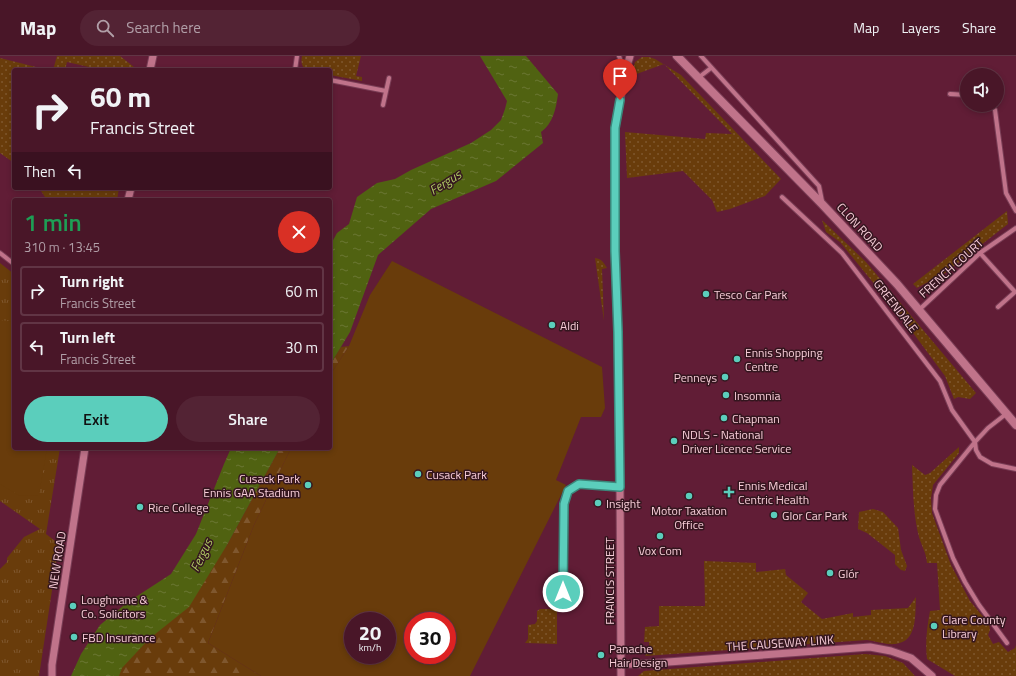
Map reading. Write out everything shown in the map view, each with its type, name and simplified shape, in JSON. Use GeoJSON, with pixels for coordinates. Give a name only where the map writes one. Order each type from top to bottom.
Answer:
{"type":"FeatureCollection","features":[{"type":"Feature","properties":{"kind":"main road","name":"CLON ROAD"},"geometry":{"type":"LineString","coordinates":[[676,56],[822,204],[920,309],[1016,425]]}},
{"type":"Feature","properties":{"kind":"street"},"geometry":{"type":"LineString","coordinates":[[150,68],[153,56]]}},
{"type":"Feature","properties":{"kind":"street"},"geometry":{"type":"LineString","coordinates":[[295,68],[297,56]]}},
{"type":"Feature","properties":{"kind":"street"},"geometry":{"type":"LineString","coordinates":[[619,56],[625,73]]}},
{"type":"Feature","properties":{"kind":"street","name":"FRANCIS STREET"},"geometry":{"type":"LineString","coordinates":[[621,676],[618,332],[615,251],[615,128],[625,73],[630,56]]}},
{"type":"Feature","properties":{"kind":"street"},"geometry":{"type":"LineString","coordinates":[[701,56],[819,186],[822,204]]}},
{"type":"Feature","properties":{"kind":"street"},"geometry":{"type":"LineString","coordinates":[[698,78],[711,68]]}},
{"type":"Feature","properties":{"kind":"street"},"geometry":{"type":"LineString","coordinates":[[383,105],[389,78]]}},
{"type":"Feature","properties":{"kind":"street"},"geometry":{"type":"LineString","coordinates":[[332,80],[386,91]]}},
{"type":"Feature","properties":{"kind":"street"},"geometry":{"type":"LineString","coordinates":[[950,94],[960,95]]}},
{"type":"Feature","properties":{"kind":"street"},"geometry":{"type":"LineString","coordinates":[[995,112],[1006,193],[1016,211]]}},
{"type":"Feature","properties":{"kind":"street","name":"GREENDALE"},"geometry":{"type":"LineString","coordinates":[[782,197],[842,253],[940,381],[952,410],[975,442],[976,450],[980,457],[992,464],[1016,469]]}},
{"type":"Feature","properties":{"kind":"street","name":"FRENCH COURT"},"geometry":{"type":"LineString","coordinates":[[920,309],[980,253],[1016,228]]}},
{"type":"Feature","properties":{"kind":"street"},"geometry":{"type":"LineString","coordinates":[[0,253],[12,262]]}},
{"type":"Feature","properties":{"kind":"street"},"geometry":{"type":"LineString","coordinates":[[980,253],[1015,291],[998,307]]}},
{"type":"Feature","properties":{"kind":"street"},"geometry":{"type":"LineString","coordinates":[[1006,413],[988,428],[975,442],[940,485],[936,495],[935,509],[953,558],[965,582],[979,605],[1007,643]]}},
{"type":"Feature","properties":{"kind":"street","name":"NEW ROAD"},"geometry":{"type":"LineString","coordinates":[[52,676],[52,665],[85,450]]}},
{"type":"Feature","properties":{"kind":"street"},"geometry":{"type":"LineString","coordinates":[[563,606],[564,504],[568,491],[579,484],[620,487]]}},
{"type":"Feature","properties":{"kind":"street","name":"THE CAUSEWAY LINK"},"geometry":{"type":"LineString","coordinates":[[621,664],[641,664],[870,647],[891,651],[911,658],[932,676]]}},
{"type":"Feature","properties":{"kind":"green space"},"geometry":{"type":"Polygon","coordinates":[[[57,56],[120,56],[134,67],[93,68],[67,62],[66,68],[54,68],[57,56]]]}},
{"type":"Feature","properties":{"kind":"green space"},"geometry":{"type":"Polygon","coordinates":[[[302,56],[361,56],[356,76],[362,77],[362,81],[332,75],[332,68],[305,68],[302,62],[302,56]]]}},
{"type":"Feature","properties":{"kind":"green space"},"geometry":{"type":"Polygon","coordinates":[[[642,57],[655,59],[663,64],[631,76],[635,62],[642,57]]]}},
{"type":"Feature","properties":{"kind":"green space"},"geometry":{"type":"Polygon","coordinates":[[[0,58],[40,68],[12,68],[12,162],[0,153],[0,58]]]}},
{"type":"Feature","properties":{"kind":"green space"},"geometry":{"type":"Polygon","coordinates":[[[665,65],[681,75],[781,179],[765,196],[730,209],[717,212],[712,200],[683,171],[627,178],[625,132],[705,139],[706,133],[732,134],[665,65]]]}},
{"type":"Feature","properties":{"kind":"green space"},"geometry":{"type":"Polygon","coordinates":[[[40,190],[119,190],[117,198],[46,198],[40,190]]]}},
{"type":"Feature","properties":{"kind":"green space"},"geometry":{"type":"Polygon","coordinates":[[[1007,211],[1008,224],[931,284],[928,282],[917,288],[913,284],[1007,211]]]}},
{"type":"Feature","properties":{"kind":"green space"},"geometry":{"type":"Polygon","coordinates":[[[822,220],[866,262],[976,393],[970,399],[958,397],[954,399],[945,376],[902,318],[840,242],[826,232],[822,220]]]}},
{"type":"Feature","properties":{"kind":"green space"},"geometry":{"type":"Polygon","coordinates":[[[595,258],[601,260],[607,268],[602,269],[604,321],[595,258]]]}},
{"type":"Feature","properties":{"kind":"green space","name":"Cusack Park"},"geometry":{"type":"Polygon","coordinates":[[[392,261],[602,367],[605,408],[601,417],[581,417],[556,480],[566,485],[470,676],[261,676],[208,643],[254,525],[290,450],[332,450],[332,372],[349,346],[370,295],[392,261]]]}},
{"type":"Feature","properties":{"kind":"green space"},"geometry":{"type":"Polygon","coordinates":[[[0,263],[12,272],[12,450],[60,450],[46,534],[59,544],[39,676],[0,676],[0,569],[7,562],[7,558],[24,537],[40,529],[0,501],[0,263]]]}},
{"type":"Feature","properties":{"kind":"green space"},"geometry":{"type":"Polygon","coordinates":[[[0,320],[12,322],[12,450],[47,450],[39,495],[20,496],[0,484],[0,320]]]}},
{"type":"Feature","properties":{"kind":"green space"},"geometry":{"type":"Polygon","coordinates":[[[349,346],[332,372],[332,362],[341,347],[349,346]]]}},
{"type":"Feature","properties":{"kind":"green space"},"geometry":{"type":"Polygon","coordinates":[[[959,447],[959,453],[933,485],[931,498],[932,513],[951,565],[970,601],[989,624],[990,630],[988,635],[993,644],[999,642],[1008,652],[1015,648],[1016,645],[1016,676],[955,676],[927,659],[926,647],[930,611],[940,610],[937,563],[927,563],[919,537],[914,510],[912,465],[925,475],[930,473],[959,447]]]}},
{"type":"Feature","properties":{"kind":"green space"},"geometry":{"type":"Polygon","coordinates":[[[279,450],[290,450],[254,525],[208,643],[261,676],[114,676],[118,665],[184,604],[227,545],[279,450]]]}},
{"type":"Feature","properties":{"kind":"green space"},"geometry":{"type":"Polygon","coordinates":[[[873,509],[883,512],[898,528],[901,550],[907,566],[905,571],[901,570],[895,564],[895,555],[867,533],[858,529],[859,512],[873,509]]]}},
{"type":"Feature","properties":{"kind":"green space"},"geometry":{"type":"Polygon","coordinates":[[[704,561],[756,563],[756,572],[785,569],[786,575],[808,593],[801,602],[822,619],[853,613],[853,617],[871,615],[871,610],[908,608],[916,597],[914,626],[908,638],[895,644],[867,640],[645,656],[649,642],[644,642],[645,627],[659,626],[659,606],[705,606],[704,561]]]}},
{"type":"Feature","properties":{"kind":"green space"},"geometry":{"type":"Polygon","coordinates":[[[540,609],[555,609],[557,611],[557,644],[525,643],[528,639],[528,625],[535,624],[537,621],[537,611],[540,609]]]}},
{"type":"Feature","properties":{"kind":"green space"},"geometry":{"type":"Polygon","coordinates":[[[865,654],[885,656],[903,663],[915,676],[638,676],[644,671],[865,654]]]}},
{"type":"Feature","properties":{"kind":"water","name":"Fergus"},"geometry":{"type":"Polygon","coordinates":[[[480,56],[526,56],[558,94],[551,120],[541,132],[543,143],[496,181],[431,209],[378,255],[350,332],[332,362],[332,242],[337,233],[349,224],[357,197],[377,183],[395,179],[411,170],[471,143],[491,130],[501,120],[507,101],[480,56]]]}},
{"type":"Feature","properties":{"kind":"water","name":"Fergus"},"geometry":{"type":"Polygon","coordinates":[[[230,450],[279,450],[227,545],[189,607],[149,639],[122,668],[119,676],[71,676],[81,654],[100,625],[128,602],[171,574],[196,534],[230,450]]]}},
{"type":"Feature","properties":{"kind":"place","name":"Tesco Car Park"},"geometry":{"type":"Point","coordinates":[706,294]}},
{"type":"Feature","properties":{"kind":"place","name":"Aldi"},"geometry":{"type":"Point","coordinates":[552,325]}},
{"type":"Feature","properties":{"kind":"place","name":"Ennis Shopping Centre"},"geometry":{"type":"Point","coordinates":[737,359]}},
{"type":"Feature","properties":{"kind":"place","name":"Penneys"},"geometry":{"type":"Point","coordinates":[725,377]}},
{"type":"Feature","properties":{"kind":"place","name":"Insomnia"},"geometry":{"type":"Point","coordinates":[726,395]}},
{"type":"Feature","properties":{"kind":"place","name":"Chapman"},"geometry":{"type":"Point","coordinates":[724,418]}},
{"type":"Feature","properties":{"kind":"place","name":"NDLS - National Driver Licence Service"},"geometry":{"type":"Point","coordinates":[674,441]}},
{"type":"Feature","properties":{"kind":"place","name":"Cusack Park"},"geometry":{"type":"Point","coordinates":[418,474]}},
{"type":"Feature","properties":{"kind":"place","name":"Cusack Park Ennis GAA Stadium"},"geometry":{"type":"Point","coordinates":[308,485]}},
{"type":"Feature","properties":{"kind":"place","name":"Ennis Medical Centric Health"},"geometry":{"type":"Point","coordinates":[729,492]}},
{"type":"Feature","properties":{"kind":"place","name":"Motor Taxation Office"},"geometry":{"type":"Point","coordinates":[689,496]}},
{"type":"Feature","properties":{"kind":"place","name":"Insight"},"geometry":{"type":"Point","coordinates":[598,503]}},
{"type":"Feature","properties":{"kind":"place","name":"Rice College"},"geometry":{"type":"Point","coordinates":[140,507]}},
{"type":"Feature","properties":{"kind":"place","name":"Glor Car Park"},"geometry":{"type":"Point","coordinates":[774,515]}},
{"type":"Feature","properties":{"kind":"place","name":"Vox Com"},"geometry":{"type":"Point","coordinates":[660,536]}},
{"type":"Feature","properties":{"kind":"place","name":"Glór"},"geometry":{"type":"Point","coordinates":[830,573]}},
{"type":"Feature","properties":{"kind":"place","name":"Loughnane & Co. Solicitors"},"geometry":{"type":"Point","coordinates":[73,606]}},
{"type":"Feature","properties":{"kind":"place","name":"Clare County Library"},"geometry":{"type":"Point","coordinates":[934,626]}},
{"type":"Feature","properties":{"kind":"place","name":"FBD Insurance"},"geometry":{"type":"Point","coordinates":[74,637]}},
{"type":"Feature","properties":{"kind":"place","name":"Panache Hair Design"},"geometry":{"type":"Point","coordinates":[601,655]}},
{"type":"Feature","properties":{"kind":"route"},"geometry":{"type":"LineString","coordinates":[[563,592],[564,504],[568,491],[579,484],[620,487],[618,332],[615,251],[615,128],[620,100]]}}]}
